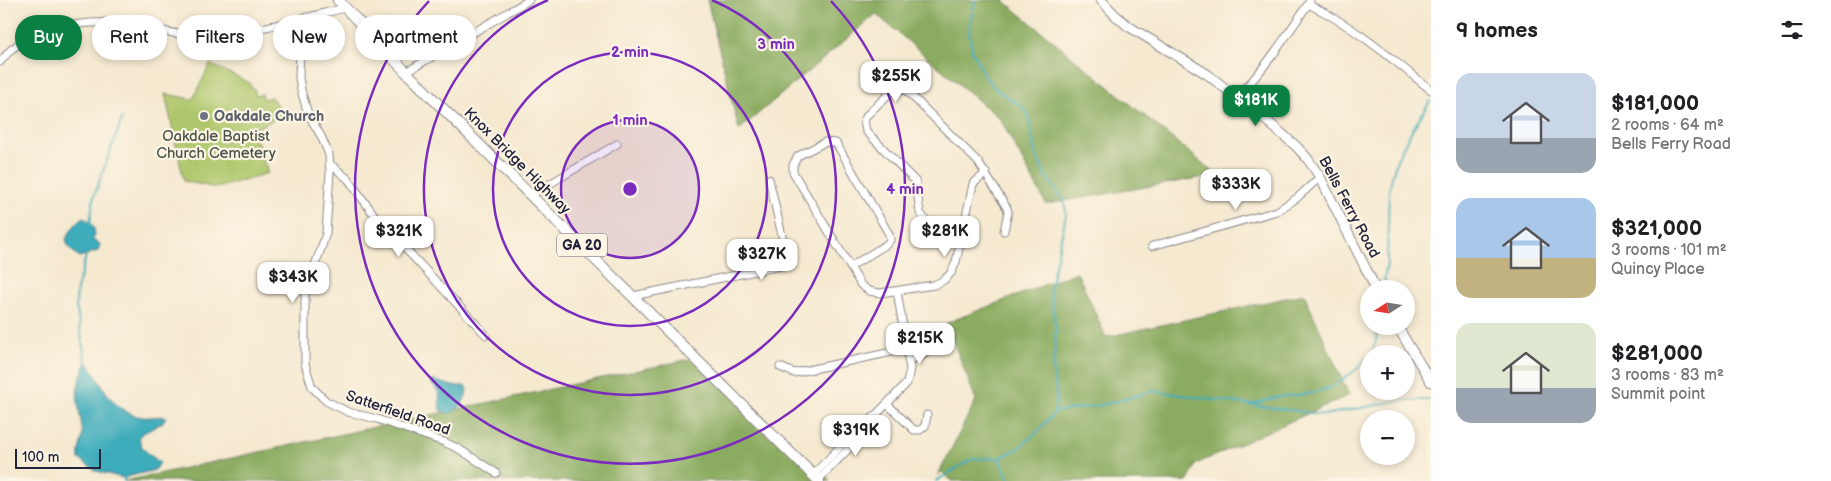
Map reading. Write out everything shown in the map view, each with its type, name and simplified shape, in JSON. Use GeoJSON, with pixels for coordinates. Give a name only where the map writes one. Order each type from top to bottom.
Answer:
{"type":"FeatureCollection","features":[{"type":"Feature","properties":{"kind":"main road","name":"GA 20"},"geometry":{"type":"LineString","coordinates":[[338,0],[345,8]]}},
{"type":"Feature","properties":{"kind":"main road","name":"Bells Ferry Road"},"geometry":{"type":"LineString","coordinates":[[1101,0],[1114,15],[1128,26],[1190,63],[1268,122],[1296,146],[1320,177],[1372,280]]}},
{"type":"Feature","properties":{"kind":"main road","name":"Knox Bridge Highway"},"geometry":{"type":"LineString","coordinates":[[345,8],[406,72],[816,478]]}},
{"type":"Feature","properties":{"kind":"main road"},"geometry":{"type":"LineString","coordinates":[[1402,335],[1431,382]]}},
{"type":"Feature","properties":{"kind":"street"},"geometry":{"type":"LineString","coordinates":[[406,72],[529,0]]}},
{"type":"Feature","properties":{"kind":"street"},"geometry":{"type":"LineString","coordinates":[[1236,98],[1256,78],[1287,38],[1309,2],[1383,52],[1431,90]]}},
{"type":"Feature","properties":{"kind":"street"},"geometry":{"type":"LineString","coordinates":[[315,15],[345,8]]}},
{"type":"Feature","properties":{"kind":"street"},"geometry":{"type":"LineString","coordinates":[[0,62],[13,48],[32,38],[70,24],[121,24],[139,26],[175,35],[206,36],[273,24]]}},
{"type":"Feature","properties":{"kind":"street","name":"Satterfield Road"},"geometry":{"type":"LineString","coordinates":[[300,60],[300,84],[304,103],[329,156],[326,233],[305,290],[305,364],[312,387],[326,401],[348,412],[377,419],[444,442],[459,449],[496,473]]}},
{"type":"Feature","properties":{"kind":"street"},"geometry":{"type":"LineString","coordinates":[[963,229],[924,220],[920,213],[916,182],[866,131],[864,121],[867,115],[894,90],[900,88],[907,91],[978,162],[1007,208],[1008,212],[1004,231]]}},
{"type":"Feature","properties":{"kind":"street"},"geometry":{"type":"LineString","coordinates":[[850,267],[887,244],[890,240],[889,234],[836,143],[829,141],[798,156],[793,165],[793,172],[850,267],[861,285],[869,291],[880,293],[934,284],[944,280],[951,273],[956,262],[973,184],[986,173]]}},
{"type":"Feature","properties":{"kind":"street"},"geometry":{"type":"LineString","coordinates":[[530,195],[617,144]]}},
{"type":"Feature","properties":{"kind":"street"},"geometry":{"type":"LineString","coordinates":[[329,163],[348,179],[375,216],[486,335]]}},
{"type":"Feature","properties":{"kind":"street"},"geometry":{"type":"LineString","coordinates":[[1152,246],[1277,211],[1297,198],[1320,177]]}},
{"type":"Feature","properties":{"kind":"street"},"geometry":{"type":"LineString","coordinates":[[633,296],[785,265],[786,254],[769,179]]}},
{"type":"Feature","properties":{"kind":"street"},"geometry":{"type":"LineString","coordinates":[[816,478],[868,429],[872,420],[907,383],[910,369],[897,291]]}},
{"type":"Feature","properties":{"kind":"street"},"geometry":{"type":"LineString","coordinates":[[905,338],[918,337],[922,339],[925,349],[924,355],[908,360]]}},
{"type":"Feature","properties":{"kind":"street"},"geometry":{"type":"LineString","coordinates":[[780,367],[794,373],[906,350]]}},
{"type":"Feature","properties":{"kind":"street"},"geometry":{"type":"LineString","coordinates":[[887,404],[914,430],[920,430],[925,426],[927,415]]}},
{"type":"Feature","properties":{"kind":"green space"},"geometry":{"type":"Polygon","coordinates":[[[707,0],[1003,0],[1217,175],[1046,204],[1000,119],[876,14],[739,130],[707,0]]]}},
{"type":"Feature","properties":{"kind":"green space","name":"Oakdale Baptist Church Cemetery"},"geometry":{"type":"Polygon","coordinates":[[[210,64],[250,83],[256,95],[262,94],[263,99],[271,97],[285,114],[253,130],[268,173],[216,188],[184,181],[165,94],[193,99],[210,64]]]}},
{"type":"Feature","properties":{"kind":"green space"},"geometry":{"type":"Polygon","coordinates":[[[1077,272],[1106,337],[1304,294],[1349,395],[1196,464],[1188,481],[952,481],[942,472],[938,475],[976,400],[946,323],[1077,272]]]}},
{"type":"Feature","properties":{"kind":"green space"},"geometry":{"type":"Polygon","coordinates":[[[700,356],[830,481],[125,481],[690,359],[700,356]]]}},
{"type":"Feature","properties":{"kind":"water"},"geometry":{"type":"Polygon","coordinates":[[[83,217],[94,227],[93,241],[98,242],[100,245],[98,251],[80,257],[71,250],[66,239],[73,227],[83,217]]]}},
{"type":"Feature","properties":{"kind":"water"},"geometry":{"type":"Polygon","coordinates":[[[88,363],[109,396],[123,409],[131,414],[142,417],[166,417],[162,423],[140,435],[143,447],[160,463],[155,470],[123,478],[96,471],[79,459],[82,433],[78,390],[83,370],[88,363]]]}},
{"type":"Feature","properties":{"kind":"water"},"geometry":{"type":"Polygon","coordinates":[[[432,380],[467,388],[466,397],[459,408],[448,414],[440,410],[439,393],[432,385],[432,380]]]}},
{"type":"Feature","properties":{"kind":"waterway"},"geometry":{"type":"LineString","coordinates":[[936,481],[972,459],[999,458],[1018,449],[1054,413],[1057,397],[1053,370],[1056,330],[1050,289],[1066,215],[1065,202],[1045,175],[1035,153],[1028,115],[1022,107],[997,90],[985,77],[972,51],[969,29],[975,0]]}},
{"type":"Feature","properties":{"kind":"waterway"},"geometry":{"type":"LineString","coordinates":[[1384,280],[1387,262],[1389,189],[1396,162],[1408,137],[1430,101]]}},
{"type":"Feature","properties":{"kind":"waterway"},"geometry":{"type":"LineString","coordinates":[[90,223],[94,196],[122,119]]}},
{"type":"Feature","properties":{"kind":"waterway"},"geometry":{"type":"LineString","coordinates":[[86,256],[77,289],[76,305],[86,364]]}},
{"type":"Feature","properties":{"kind":"waterway"},"geometry":{"type":"LineString","coordinates":[[1374,345],[1377,335]]}},
{"type":"Feature","properties":{"kind":"waterway"},"geometry":{"type":"LineString","coordinates":[[1249,405],[1278,397],[1308,394],[1332,387],[1360,366]]}},
{"type":"Feature","properties":{"kind":"waterway"},"geometry":{"type":"LineString","coordinates":[[1054,412],[1098,406],[1153,391],[1324,415],[1402,400],[1431,400]]}},
{"type":"Feature","properties":{"kind":"waterway"},"geometry":{"type":"LineString","coordinates":[[999,458],[1010,481]]}},
{"type":"Feature","properties":{"kind":"waterway"},"geometry":{"type":"LineString","coordinates":[[124,481],[125,477]]}},
{"type":"Feature","properties":{"kind":"place","name":"Oakdale Church"},"geometry":{"type":"Point","coordinates":[204,116]}}]}
